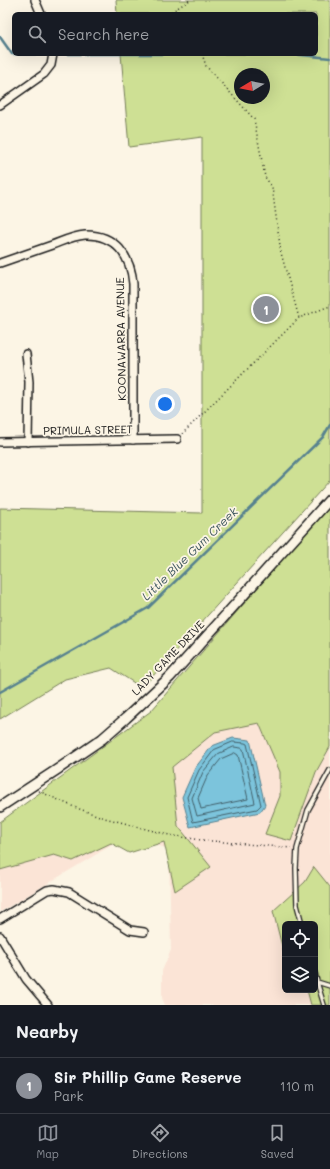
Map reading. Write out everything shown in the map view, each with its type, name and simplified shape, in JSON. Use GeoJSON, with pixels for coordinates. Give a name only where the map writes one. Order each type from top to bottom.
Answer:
{"type":"FeatureCollection","features":[{"type":"Feature","properties":{"kind":"main road","name":"LADY GAME DRIVE"},"geometry":{"type":"LineString","coordinates":[[0,807],[102,739],[170,677],[330,499]]}},
{"type":"Feature","properties":{"kind":"street"},"geometry":{"type":"LineString","coordinates":[[35,0],[40,12]]}},
{"type":"Feature","properties":{"kind":"street"},"geometry":{"type":"LineString","coordinates":[[0,105],[44,74],[51,65],[53,56]]}},
{"type":"Feature","properties":{"kind":"street","name":"KOONAWARRA AVENUE"},"geometry":{"type":"LineString","coordinates":[[0,263],[83,235],[104,238],[116,246],[125,256],[131,268],[132,284],[133,440]]}},
{"type":"Feature","properties":{"kind":"street"},"geometry":{"type":"LineString","coordinates":[[26,354],[29,382],[28,442]]}},
{"type":"Feature","properties":{"kind":"street","name":"PRIMULA STREET"},"geometry":{"type":"LineString","coordinates":[[0,442],[177,439]]}},
{"type":"Feature","properties":{"kind":"street"},"geometry":{"type":"LineString","coordinates":[[0,918],[47,890],[54,889],[69,892],[130,930],[144,932]]}},
{"type":"Feature","properties":{"kind":"street"},"geometry":{"type":"LineString","coordinates":[[0,936],[26,979],[48,1005]]}},
{"type":"Feature","properties":{"kind":"lane"},"geometry":{"type":"LineString","coordinates":[[301,921],[297,905],[297,849],[308,810],[330,770]]}},
{"type":"Feature","properties":{"kind":"lane"},"geometry":{"type":"LineString","coordinates":[[318,982],[330,986]]}},
{"type":"Feature","properties":{"kind":"lane"},"geometry":{"type":"LineString","coordinates":[[318,985],[324,1005]]}},
{"type":"Feature","properties":{"kind":"path"},"geometry":{"type":"LineString","coordinates":[[171,12],[190,0]]}},
{"type":"Feature","properties":{"kind":"path"},"geometry":{"type":"LineString","coordinates":[[203,56],[206,66],[254,119],[265,177],[272,187],[281,253],[299,318]]}},
{"type":"Feature","properties":{"kind":"path"},"geometry":{"type":"LineString","coordinates":[[177,439],[299,318],[330,306]]}},
{"type":"Feature","properties":{"kind":"path"},"geometry":{"type":"LineString","coordinates":[[31,787],[74,807],[105,818],[169,836],[297,849]]}},
{"type":"Feature","properties":{"kind":"shaded area"},"geometry":{"type":"Polygon","coordinates":[[[330,536],[330,1005],[165,1005],[162,998],[162,971],[171,950],[169,849],[127,836],[0,912],[0,824],[169,703],[330,536]]]}},
{"type":"Feature","properties":{"kind":"green space"},"geometry":{"type":"Polygon","coordinates":[[[116,0],[330,0],[330,480],[142,688],[111,668],[65,679],[0,719],[0,508],[202,513],[202,137],[129,147],[121,56],[318,56],[318,12],[117,12],[116,0]]]}},
{"type":"Feature","properties":{"kind":"green space"},"geometry":{"type":"Polygon","coordinates":[[[330,504],[330,747],[316,772],[291,841],[265,834],[280,796],[280,772],[259,723],[215,732],[172,767],[178,826],[211,867],[175,891],[164,842],[129,853],[111,843],[73,861],[54,855],[0,870],[0,822],[151,711],[330,504]]]}},
{"type":"Feature","properties":{"kind":"green space"},"geometry":{"type":"Polygon","coordinates":[[[314,867],[330,887],[330,1005],[311,1005],[308,993],[318,993],[318,921],[282,921],[282,946],[273,911],[305,882],[314,867]]]}},
{"type":"Feature","properties":{"kind":"water"},"geometry":{"type":"Polygon","coordinates":[[[233,738],[250,740],[265,805],[260,812],[190,827],[182,797],[195,768],[212,746],[233,738]]]}},
{"type":"Feature","properties":{"kind":"waterway","name":"Little Blue Gum Creek"},"geometry":{"type":"LineString","coordinates":[[0,37],[12,54]]}},
{"type":"Feature","properties":{"kind":"waterway","name":"Little Blue Gum Creek"},"geometry":{"type":"LineString","coordinates":[[311,56],[330,58]]}},
{"type":"Feature","properties":{"kind":"waterway","name":"Little Blue Gum Creek"},"geometry":{"type":"LineString","coordinates":[[0,692],[148,608],[323,437],[330,425]]}},
{"type":"Feature","properties":{"kind":"place","name":"Sir Phillip Game Reserve"},"geometry":{"type":"Point","coordinates":[266,309]}}]}
